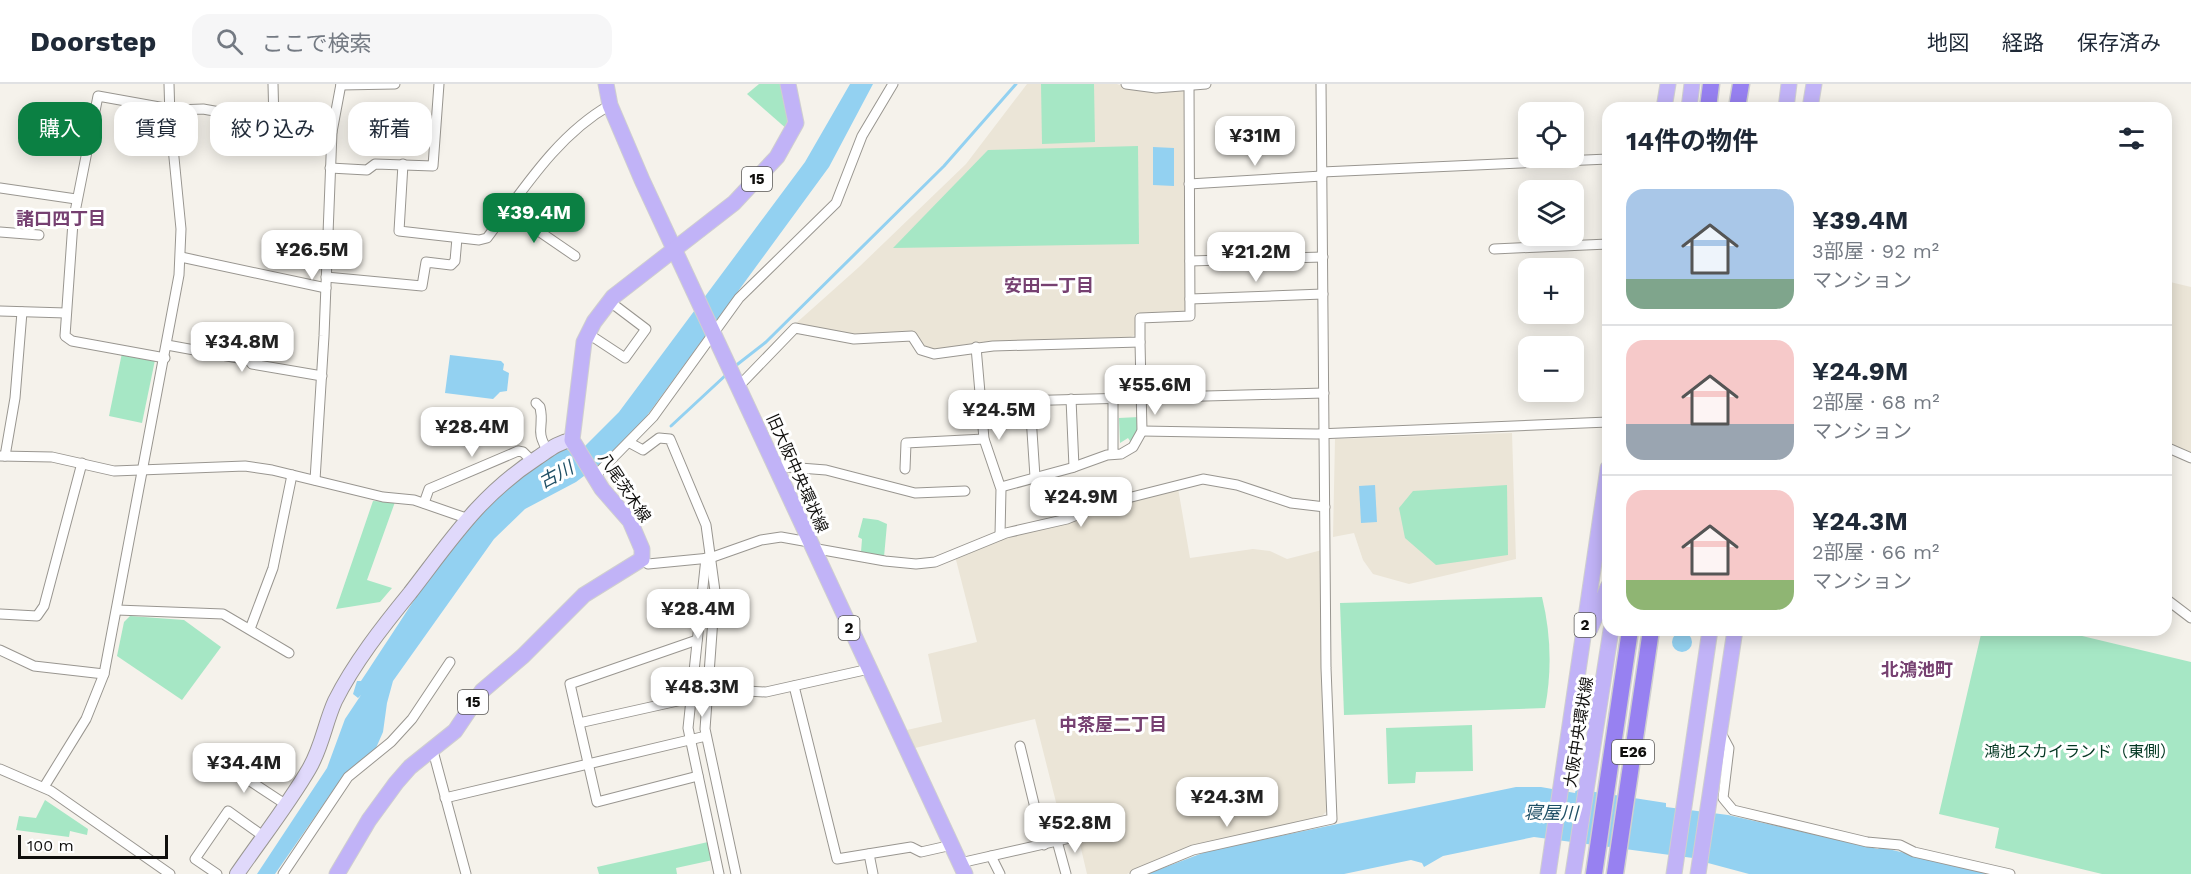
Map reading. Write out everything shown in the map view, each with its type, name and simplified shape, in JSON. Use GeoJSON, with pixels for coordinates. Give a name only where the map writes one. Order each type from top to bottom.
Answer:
{"type":"FeatureCollection","features":[{"type":"Feature","properties":{"kind":"highway"},"geometry":{"type":"LineString","coordinates":[[1709,102],[1711,84]]}},
{"type":"Feature","properties":{"kind":"highway"},"geometry":{"type":"LineString","coordinates":[[1730,102],[1732,84]]}},
{"type":"Feature","properties":{"kind":"highway"},"geometry":{"type":"LineString","coordinates":[[1738,102],[1741,84]]}},
{"type":"Feature","properties":{"kind":"highway","name":"E26"},"geometry":{"type":"LineString","coordinates":[[1594,874],[1629,636]]}},
{"type":"Feature","properties":{"kind":"highway","name":"E26"},"geometry":{"type":"LineString","coordinates":[[1615,874],[1650,636]]}},
{"type":"Feature","properties":{"kind":"highway"},"geometry":{"type":"LineString","coordinates":[[1587,874],[1612,751]]}},
{"type":"Feature","properties":{"kind":"main road","name":"旧大阪中央環状線"},"geometry":{"type":"LineString","coordinates":[[606,84],[610,105],[642,180],[962,868]]}},
{"type":"Feature","properties":{"kind":"main road","name":"15"},"geometry":{"type":"LineString","coordinates":[[575,444],[578,378],[587,333],[609,302],[640,273],[734,203],[777,158],[796,123],[788,84]]}},
{"type":"Feature","properties":{"kind":"main road"},"geometry":{"type":"LineString","coordinates":[[1665,102],[1668,84]]}},
{"type":"Feature","properties":{"kind":"main road"},"geometry":{"type":"LineString","coordinates":[[1690,102],[1692,84]]}},
{"type":"Feature","properties":{"kind":"main road"},"geometry":{"type":"LineString","coordinates":[[1787,102],[1789,84]]}},
{"type":"Feature","properties":{"kind":"main road"},"geometry":{"type":"LineString","coordinates":[[1811,102],[1814,84]]}},
{"type":"Feature","properties":{"kind":"main road","name":"八尾茨木線"},"geometry":{"type":"LineString","coordinates":[[575,444],[602,489],[630,520],[642,549],[642,559]]}},
{"type":"Feature","properties":{"kind":"main road","name":"2"},"geometry":{"type":"LineString","coordinates":[[1548,874],[1602,509]]}},
{"type":"Feature","properties":{"kind":"main road","name":"15"},"geometry":{"type":"LineString","coordinates":[[337,874],[369,820],[396,783],[410,767],[433,752],[455,731],[482,691],[523,657],[584,594],[642,559]]}},
{"type":"Feature","properties":{"kind":"main road"},"geometry":{"type":"LineString","coordinates":[[1581,651],[1602,600]]}},
{"type":"Feature","properties":{"kind":"main road","name":"大阪中央環状線"},"geometry":{"type":"LineString","coordinates":[[1573,874],[1579,849],[1610,636]]}},
{"type":"Feature","properties":{"kind":"main road"},"geometry":{"type":"LineString","coordinates":[[1675,868],[1709,636]]}},
{"type":"Feature","properties":{"kind":"main road"},"geometry":{"type":"LineString","coordinates":[[1717,751],[1714,723],[1723,636]]}},
{"type":"Feature","properties":{"kind":"main road"},"geometry":{"type":"LineString","coordinates":[[1699,871],[1734,636]]}},
{"type":"Feature","properties":{"kind":"street"},"geometry":{"type":"LineString","coordinates":[[169,84],[170,102]]}},
{"type":"Feature","properties":{"kind":"street"},"geometry":{"type":"LineString","coordinates":[[273,84],[273,102]]}},
{"type":"Feature","properties":{"kind":"street"},"geometry":{"type":"LineString","coordinates":[[336,111],[341,85],[395,84]]}},
{"type":"Feature","properties":{"kind":"street"},"geometry":{"type":"LineString","coordinates":[[330,168],[368,170],[375,164],[433,166],[439,84]]}},
{"type":"Feature","properties":{"kind":"street"},"geometry":{"type":"LineString","coordinates":[[594,474],[630,443],[657,413],[712,332],[748,287],[836,203],[862,136],[893,84]]}},
{"type":"Feature","properties":{"kind":"street"},"geometry":{"type":"LineString","coordinates":[[1126,84],[1156,88],[1206,84]]}},
{"type":"Feature","properties":{"kind":"street"},"geometry":{"type":"LineString","coordinates":[[1136,874],[1193,850],[1332,819],[1326,668],[1321,84]]}},
{"type":"Feature","properties":{"kind":"street"},"geometry":{"type":"LineString","coordinates":[[1000,487],[1113,454],[1121,454],[1133,447],[1142,431],[1140,318],[1190,316],[1189,184],[1196,85]]}},
{"type":"Feature","properties":{"kind":"street"},"geometry":{"type":"LineString","coordinates":[[134,102],[98,96],[76,199],[65,336],[72,341],[165,358]]}},
{"type":"Feature","properties":{"kind":"street"},"geometry":{"type":"LineString","coordinates":[[403,164],[399,231],[457,238],[487,238],[555,150],[582,123],[610,105]]}},
{"type":"Feature","properties":{"kind":"street"},"geometry":{"type":"LineString","coordinates":[[44,787],[86,719],[104,674],[165,358],[181,257],[175,156]]}},
{"type":"Feature","properties":{"kind":"street"},"geometry":{"type":"LineString","coordinates":[[315,480],[322,376],[331,156]]}},
{"type":"Feature","properties":{"kind":"street"},"geometry":{"type":"LineString","coordinates":[[1189,184],[1322,174],[1602,159]]}},
{"type":"Feature","properties":{"kind":"street"},"geometry":{"type":"LineString","coordinates":[[0,188],[76,199]]}},
{"type":"Feature","properties":{"kind":"street"},"geometry":{"type":"LineString","coordinates":[[508,210],[575,256]]}},
{"type":"Feature","properties":{"kind":"street"},"geometry":{"type":"LineString","coordinates":[[0,232],[39,235]]}},
{"type":"Feature","properties":{"kind":"street"},"geometry":{"type":"LineString","coordinates":[[326,277],[422,286],[426,262],[451,265],[455,261],[457,238]]}},
{"type":"Feature","properties":{"kind":"street"},"geometry":{"type":"LineString","coordinates":[[1494,249],[1602,244]]}},
{"type":"Feature","properties":{"kind":"street"},"geometry":{"type":"LineString","coordinates":[[1190,261],[1323,256]]}},
{"type":"Feature","properties":{"kind":"street"},"geometry":{"type":"LineString","coordinates":[[181,257],[326,288]]}},
{"type":"Feature","properties":{"kind":"street"},"geometry":{"type":"LineString","coordinates":[[1190,298],[1323,294]]}},
{"type":"Feature","properties":{"kind":"street"},"geometry":{"type":"LineString","coordinates":[[587,333],[625,358],[646,329],[609,302]]}},
{"type":"Feature","properties":{"kind":"street"},"geometry":{"type":"LineString","coordinates":[[0,310],[66,313]]}},
{"type":"Feature","properties":{"kind":"street"},"geometry":{"type":"LineString","coordinates":[[22,312],[15,398],[3,456],[52,457],[114,471],[244,466],[315,480],[383,498],[424,503],[466,518]]}},
{"type":"Feature","properties":{"kind":"street"},"geometry":{"type":"LineString","coordinates":[[736,384],[795,328],[854,339],[912,336],[921,350],[930,354],[976,347],[1140,342]]}},
{"type":"Feature","properties":{"kind":"street"},"geometry":{"type":"LineString","coordinates":[[167,345],[249,360],[252,364],[322,376]]}},
{"type":"Feature","properties":{"kind":"street"},"geometry":{"type":"LineString","coordinates":[[976,347],[984,439],[1000,487],[1000,534]]}},
{"type":"Feature","properties":{"kind":"street"},"geometry":{"type":"LineString","coordinates":[[981,402],[1324,393]]}},
{"type":"Feature","properties":{"kind":"street"},"geometry":{"type":"LineString","coordinates":[[1113,398],[1113,454]]}},
{"type":"Feature","properties":{"kind":"street"},"geometry":{"type":"LineString","coordinates":[[1071,399],[1074,467]]}},
{"type":"Feature","properties":{"kind":"street"},"geometry":{"type":"LineString","coordinates":[[1030,400],[1035,477]]}},
{"type":"Feature","properties":{"kind":"street"},"geometry":{"type":"LineString","coordinates":[[536,403],[542,413],[539,436],[548,451]]}},
{"type":"Feature","properties":{"kind":"street"},"geometry":{"type":"LineString","coordinates":[[1142,431],[1325,433],[1602,422]]}},
{"type":"Feature","properties":{"kind":"street"},"geometry":{"type":"LineString","coordinates":[[630,443],[643,450],[662,436],[667,436],[672,441],[703,515],[708,558],[714,577],[706,699],[706,736],[736,874]]}},
{"type":"Feature","properties":{"kind":"street"},"geometry":{"type":"LineString","coordinates":[[905,469],[906,443],[984,439]]}},
{"type":"Feature","properties":{"kind":"street"},"geometry":{"type":"LineString","coordinates":[[237,874],[316,756],[334,704],[345,684],[376,637],[466,518],[532,461],[560,442],[575,444]]}},
{"type":"Feature","properties":{"kind":"street"},"geometry":{"type":"LineString","coordinates":[[2172,450],[2191,458]]}},
{"type":"Feature","properties":{"kind":"street"},"geometry":{"type":"LineString","coordinates":[[424,503],[429,489],[518,452],[523,452],[532,461]]}},
{"type":"Feature","properties":{"kind":"street"},"geometry":{"type":"LineString","coordinates":[[0,614],[37,616],[44,606],[82,463]]}},
{"type":"Feature","properties":{"kind":"street"},"geometry":{"type":"LineString","coordinates":[[774,466],[826,470],[915,493],[965,491]]}},
{"type":"Feature","properties":{"kind":"street"},"geometry":{"type":"LineString","coordinates":[[250,629],[273,568],[292,475]]}},
{"type":"Feature","properties":{"kind":"street"},"geometry":{"type":"LineString","coordinates":[[642,559],[648,564],[708,558],[761,540],[781,537],[840,555],[927,564],[944,560],[959,550],[1000,534],[1067,519],[1104,504],[1169,485],[1203,479],[1237,485],[1291,503],[1325,507]]}},
{"type":"Feature","properties":{"kind":"street"},"geometry":{"type":"LineString","coordinates":[[708,558],[703,577],[688,728],[719,874]]}},
{"type":"Feature","properties":{"kind":"street"},"geometry":{"type":"LineString","coordinates":[[703,577],[709,571],[714,577]]}},
{"type":"Feature","properties":{"kind":"street"},"geometry":{"type":"LineString","coordinates":[[2172,604],[2191,618]]}},
{"type":"Feature","properties":{"kind":"street"},"geometry":{"type":"LineString","coordinates":[[117,609],[223,614],[289,654]]}},
{"type":"Feature","properties":{"kind":"street"},"geometry":{"type":"LineString","coordinates":[[697,640],[570,684],[597,802],[698,776]]}},
{"type":"Feature","properties":{"kind":"street"},"geometry":{"type":"LineString","coordinates":[[0,650],[34,666],[104,674]]}},
{"type":"Feature","properties":{"kind":"street"},"geometry":{"type":"LineString","coordinates":[[283,874],[348,777],[391,742],[450,662]]}},
{"type":"Feature","properties":{"kind":"street"},"geometry":{"type":"LineString","coordinates":[[706,699],[794,686],[869,669]]}},
{"type":"Feature","properties":{"kind":"street"},"geometry":{"type":"LineString","coordinates":[[794,686],[837,859],[911,847],[921,852],[952,845]]}},
{"type":"Feature","properties":{"kind":"street"},"geometry":{"type":"LineString","coordinates":[[579,723],[691,698]]}},
{"type":"Feature","properties":{"kind":"street"},"geometry":{"type":"LineString","coordinates":[[1719,731],[1729,748],[1723,798],[1733,810],[1856,839],[1900,845],[1914,852],[2010,874]]}},
{"type":"Feature","properties":{"kind":"street"},"geometry":{"type":"LineString","coordinates":[[445,798],[706,736]]}},
{"type":"Feature","properties":{"kind":"street"},"geometry":{"type":"LineString","coordinates":[[1020,746],[1044,844]]}},
{"type":"Feature","properties":{"kind":"street"},"geometry":{"type":"LineString","coordinates":[[433,752],[466,874]]}},
{"type":"Feature","properties":{"kind":"street"},"geometry":{"type":"LineString","coordinates":[[218,760],[285,804]]}},
{"type":"Feature","properties":{"kind":"street"},"geometry":{"type":"LineString","coordinates":[[0,769],[44,787],[170,874]]}},
{"type":"Feature","properties":{"kind":"street"},"geometry":{"type":"LineString","coordinates":[[217,874],[195,859],[228,811],[263,836]]}},
{"type":"Feature","properties":{"kind":"street"},"geometry":{"type":"LineString","coordinates":[[962,868],[991,856],[1070,838]]}},
{"type":"Feature","properties":{"kind":"street"},"geometry":{"type":"LineString","coordinates":[[1057,841],[1066,874]]}},
{"type":"Feature","properties":{"kind":"street"},"geometry":{"type":"LineString","coordinates":[[869,854],[873,874]]}},
{"type":"Feature","properties":{"kind":"street"},"geometry":{"type":"LineString","coordinates":[[991,856],[1000,874]]}},
{"type":"Feature","properties":{"kind":"shaded area"},"geometry":{"type":"Polygon","coordinates":[[[1027,84],[1117,84],[1134,90],[1151,92],[1185,89],[1186,311],[1182,315],[1136,316],[1135,335],[1128,338],[979,342],[936,350],[925,348],[914,333],[854,335],[794,325],[859,267],[966,164],[1027,84]]]}},
{"type":"Feature","properties":{"kind":"shaded area"},"geometry":{"type":"Polygon","coordinates":[[[2172,282],[2191,287],[2191,454],[2172,446],[2172,282]]]}},
{"type":"Feature","properties":{"kind":"shaded area"},"geometry":{"type":"Polygon","coordinates":[[[1512,433],[1516,559],[1409,584],[1373,574],[1363,560],[1354,533],[1333,537],[1335,439],[1512,433]]]}},
{"type":"Feature","properties":{"kind":"shaded area"},"geometry":{"type":"Polygon","coordinates":[[[1178,488],[1190,558],[1253,549],[1270,551],[1287,559],[1322,550],[1328,810],[1322,816],[1179,850],[1127,874],[1087,874],[1073,815],[1060,818],[1035,719],[915,748],[907,730],[942,722],[928,654],[977,642],[955,556],[992,541],[1178,488]]]}},
{"type":"Feature","properties":{"kind":"green space"},"geometry":{"type":"Polygon","coordinates":[[[759,84],[784,84],[789,109],[788,130],[747,94],[759,84]]]}},
{"type":"Feature","properties":{"kind":"green space"},"geometry":{"type":"Polygon","coordinates":[[[1041,84],[1094,84],[1095,142],[1042,144],[1041,84]]]}},
{"type":"Feature","properties":{"kind":"green space"},"geometry":{"type":"Polygon","coordinates":[[[1138,146],[1139,244],[893,248],[988,150],[1138,146]]]}},
{"type":"Feature","properties":{"kind":"green space"},"geometry":{"type":"Polygon","coordinates":[[[122,353],[155,360],[142,423],[109,416],[122,353]]]}},
{"type":"Feature","properties":{"kind":"green space"},"geometry":{"type":"Polygon","coordinates":[[[1139,417],[1139,432],[1132,444],[1128,438],[1120,443],[1119,418],[1139,417]]]}},
{"type":"Feature","properties":{"kind":"green space"},"geometry":{"type":"Polygon","coordinates":[[[1507,485],[1508,555],[1436,565],[1405,538],[1399,508],[1413,491],[1507,485]]]}},
{"type":"Feature","properties":{"kind":"green space"},"geometry":{"type":"Polygon","coordinates":[[[373,501],[395,502],[367,580],[392,588],[380,602],[336,609],[373,501]]]}},
{"type":"Feature","properties":{"kind":"green space"},"geometry":{"type":"Polygon","coordinates":[[[863,518],[887,524],[884,557],[861,552],[862,539],[858,537],[863,518]]]}},
{"type":"Feature","properties":{"kind":"green space"},"geometry":{"type":"Polygon","coordinates":[[[1542,597],[1550,652],[1545,708],[1344,715],[1340,603],[1542,597]]]}},
{"type":"Feature","properties":{"kind":"green space"},"geometry":{"type":"Polygon","coordinates":[[[130,616],[184,620],[221,647],[182,700],[117,656],[124,622],[130,616]]]}},
{"type":"Feature","properties":{"kind":"green space","name":"鴻池スカイランド（東側）"},"geometry":{"type":"Polygon","coordinates":[[[1981,636],[2082,636],[2191,662],[2191,874],[2102,874],[1995,848],[1999,828],[1939,814],[1981,636]]]}},
{"type":"Feature","properties":{"kind":"green space"},"geometry":{"type":"Polygon","coordinates":[[[1472,725],[1473,771],[1416,772],[1415,783],[1388,784],[1386,728],[1472,725]]]}},
{"type":"Feature","properties":{"kind":"green space"},"geometry":{"type":"Polygon","coordinates":[[[45,800],[88,829],[87,835],[70,831],[69,837],[16,830],[19,816],[36,818],[45,800]]]}},
{"type":"Feature","properties":{"kind":"green space"},"geometry":{"type":"Polygon","coordinates":[[[708,842],[713,860],[676,868],[677,874],[599,874],[597,867],[708,842]]]}},
{"type":"Feature","properties":{"kind":"water","name":"古川"},"geometry":{"type":"Polygon","coordinates":[[[850,84],[873,84],[829,167],[646,417],[600,464],[576,482],[525,509],[494,539],[393,681],[383,732],[376,748],[341,779],[275,874],[257,874],[327,768],[345,719],[361,695],[358,698],[353,694],[357,681],[361,681],[417,596],[462,534],[508,488],[563,447],[571,452],[583,448],[619,412],[805,162],[850,84]]]}},
{"type":"Feature","properties":{"kind":"water"},"geometry":{"type":"Polygon","coordinates":[[[1153,147],[1174,148],[1174,186],[1153,185],[1153,147]]]}},
{"type":"Feature","properties":{"kind":"water"},"geometry":{"type":"Polygon","coordinates":[[[450,355],[501,361],[504,364],[503,370],[509,373],[507,391],[500,392],[493,399],[445,393],[450,355]]]}},
{"type":"Feature","properties":{"kind":"water"},"geometry":{"type":"Polygon","coordinates":[[[1375,485],[1377,522],[1361,523],[1359,486],[1375,485]]]}},
{"type":"Feature","properties":{"kind":"water"},"geometry":{"type":"Polygon","coordinates":[[[1674,636],[1690,636],[1691,646],[1686,651],[1678,651],[1673,646],[1674,636]]]}},
{"type":"Feature","properties":{"kind":"water","name":"寝屋川"},"geometry":{"type":"Polygon","coordinates":[[[1516,787],[1541,787],[1575,793],[1576,789],[1666,803],[1666,807],[1728,815],[1878,849],[1880,847],[1992,874],[1749,874],[1708,863],[1708,860],[1534,837],[1443,856],[1424,867],[1422,863],[1411,860],[1344,874],[1147,874],[1208,851],[1516,787]]]}},
{"type":"Feature","properties":{"kind":"waterway"},"geometry":{"type":"LineString","coordinates":[[734,367],[766,342],[944,166],[1016,84]]}},
{"type":"Feature","properties":{"kind":"waterway"},"geometry":{"type":"LineString","coordinates":[[671,426],[727,374]]}},
{"type":"Feature","properties":{"kind":"district","name":"諸口四丁目"},"geometry":{"type":"Point","coordinates":[61,219]}},
{"type":"Feature","properties":{"kind":"district","name":"安田一丁目"},"geometry":{"type":"Point","coordinates":[1049,286]}},
{"type":"Feature","properties":{"kind":"district","name":"北鴻池町"},"geometry":{"type":"Point","coordinates":[1917,670]}},
{"type":"Feature","properties":{"kind":"district","name":"中茶屋二丁目"},"geometry":{"type":"Point","coordinates":[1113,725]}}]}
